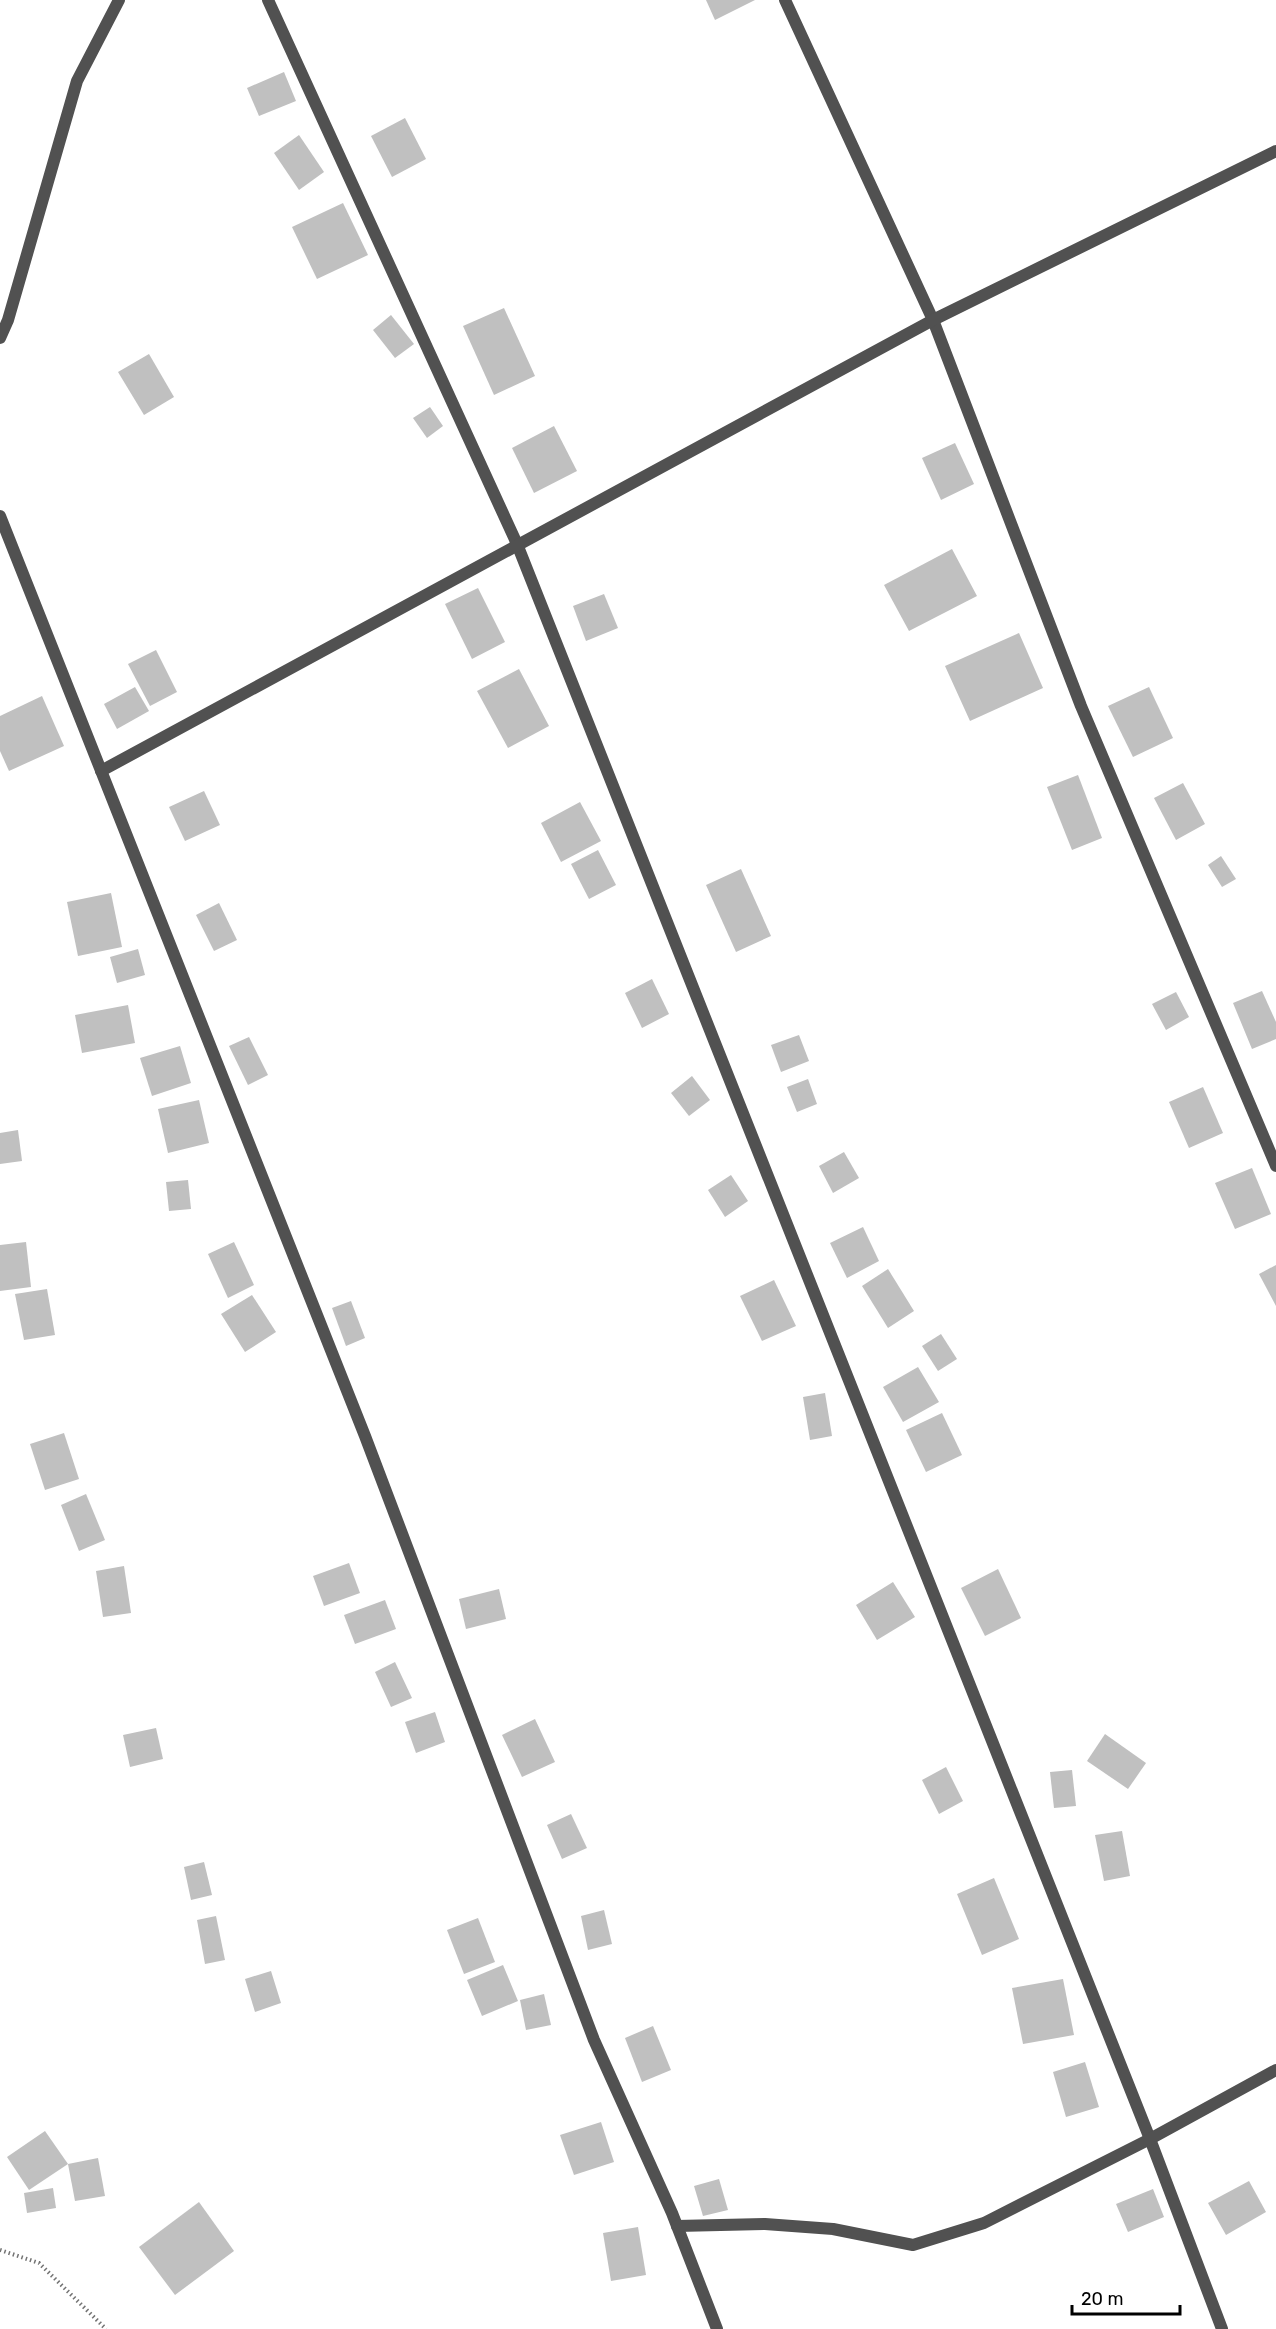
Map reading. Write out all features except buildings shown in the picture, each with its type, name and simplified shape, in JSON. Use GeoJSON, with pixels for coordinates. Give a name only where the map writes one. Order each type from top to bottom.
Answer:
{"type":"FeatureCollection","features":[{"type":"Feature","properties":{"kind":"street"},"geometry":{"type":"LineString","coordinates":[[0,338],[9,320],[77,81],[119,0]]}},
{"type":"Feature","properties":{"kind":"street"},"geometry":{"type":"LineString","coordinates":[[268,0],[517,544],[1150,2139],[1222,2329]]}},
{"type":"Feature","properties":{"kind":"street"},"geometry":{"type":"LineString","coordinates":[[785,0],[933,320],[1081,706],[1276,1166]]}},
{"type":"Feature","properties":{"kind":"street"},"geometry":{"type":"LineString","coordinates":[[101,771],[933,320],[1276,151]]}},
{"type":"Feature","properties":{"kind":"street"},"geometry":{"type":"LineString","coordinates":[[0,516],[369,1447],[594,2040],[677,2226],[717,2329]]}},
{"type":"Feature","properties":{"kind":"street"},"geometry":{"type":"LineString","coordinates":[[677,2226],[765,2224],[833,2229],[913,2245],[984,2223],[1150,2139],[1276,2070]]}},
{"type":"Feature","properties":{"kind":"path"},"geometry":{"type":"LineString","coordinates":[[0,2250],[39,2263],[106,2329]]}}]}
